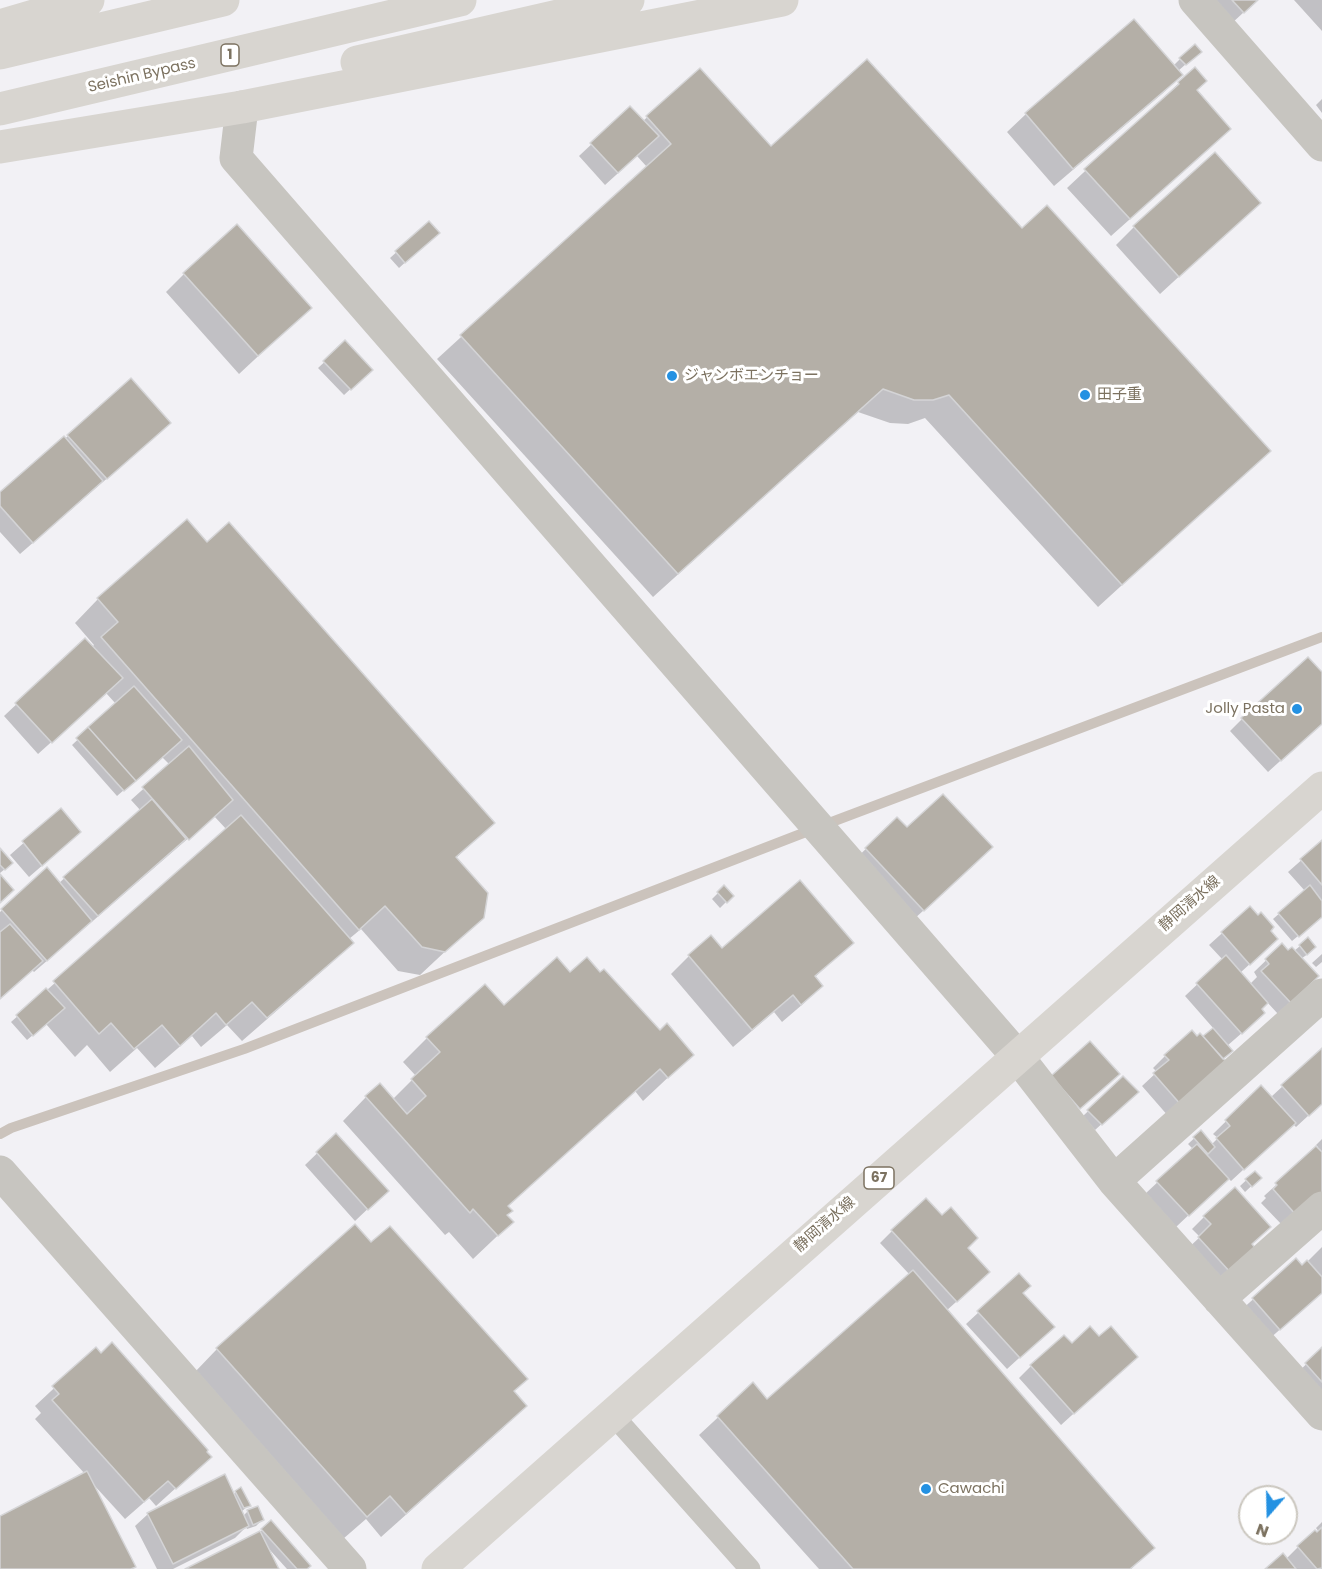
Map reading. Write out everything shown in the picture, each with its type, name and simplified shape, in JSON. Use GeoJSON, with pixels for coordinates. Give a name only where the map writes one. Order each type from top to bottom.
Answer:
{"type":"FeatureCollection","features":[{"type":"Feature","properties":{"kind":"main road"},"geometry":{"type":"LineString","coordinates":[[0,15],[37,0]]}},
{"type":"Feature","properties":{"kind":"main road"},"geometry":{"type":"LineString","coordinates":[[0,26],[88,0]]}},
{"type":"Feature","properties":{"kind":"main road"},"geometry":{"type":"LineString","coordinates":[[0,53],[223,0]]}},
{"type":"Feature","properties":{"kind":"main road","name":"Seishin Bypass"},"geometry":{"type":"LineString","coordinates":[[0,109],[460,0]]}},
{"type":"Feature","properties":{"kind":"main road"},"geometry":{"type":"LineString","coordinates":[[0,128],[290,77],[628,0]]}},
{"type":"Feature","properties":{"kind":"main road"},"geometry":{"type":"LineString","coordinates":[[0,147],[242,107],[782,0]]}},
{"type":"Feature","properties":{"kind":"main road","name":"静岡清水線"},"geometry":{"type":"LineString","coordinates":[[438,1569],[1322,788]]}},
{"type":"Feature","properties":{"kind":"street"},"geometry":{"type":"LineString","coordinates":[[1195,0],[1322,145]]}},
{"type":"Feature","properties":{"kind":"street"},"geometry":{"type":"LineString","coordinates":[[242,107],[236,158],[1017,1056],[1114,1181],[1322,1414]]}},
{"type":"Feature","properties":{"kind":"street"},"geometry":{"type":"LineString","coordinates":[[1114,1181],[1322,994]]}},
{"type":"Feature","properties":{"kind":"street"},"geometry":{"type":"LineString","coordinates":[[0,1172],[350,1569]]}},
{"type":"Feature","properties":{"kind":"street"},"geometry":{"type":"LineString","coordinates":[[1219,1299],[1322,1208]]}},
{"type":"Feature","properties":{"kind":"lane"},"geometry":{"type":"LineString","coordinates":[[612,1414],[750,1569]]}},
{"type":"Feature","properties":{"kind":"building"},"geometry":{"type":"Polygon","coordinates":[[[1232,0],[1258,0],[1244,13],[1232,0]]]}},
{"type":"Feature","properties":{"kind":"building"},"geometry":{"type":"Polygon","coordinates":[[[1134,19],[1183,75],[1073,169],[1025,113],[1134,19]]]}},
{"type":"Feature","properties":{"kind":"building"},"geometry":{"type":"Polygon","coordinates":[[[1195,44],[1202,52],[1186,65],[1179,58],[1195,44]]]}},
{"type":"Feature","properties":{"kind":"building"},"geometry":{"type":"Polygon","coordinates":[[[867,59],[1022,228],[1047,205],[1271,451],[1122,585],[949,395],[933,400],[914,400],[883,389],[678,574],[460,335],[671,144],[646,116],[700,68],[771,146],[867,59]]]}},
{"type":"Feature","properties":{"kind":"building"},"geometry":{"type":"Polygon","coordinates":[[[1195,67],[1207,81],[1197,90],[1231,129],[1130,219],[1084,169],[1195,67]]]}},
{"type":"Feature","properties":{"kind":"building"},"geometry":{"type":"Polygon","coordinates":[[[630,106],[659,136],[618,173],[590,143],[630,106]]]}},
{"type":"Feature","properties":{"kind":"building"},"geometry":{"type":"Polygon","coordinates":[[[1215,152],[1261,203],[1179,277],[1133,226],[1215,152]]]}},
{"type":"Feature","properties":{"kind":"building"},"geometry":{"type":"Polygon","coordinates":[[[429,221],[440,233],[405,263],[395,251],[429,221]]]}},
{"type":"Feature","properties":{"kind":"building"},"geometry":{"type":"Polygon","coordinates":[[[237,224],[312,308],[258,356],[183,273],[237,224]]]}},
{"type":"Feature","properties":{"kind":"building"},"geometry":{"type":"Polygon","coordinates":[[[345,340],[373,370],[351,390],[323,361],[345,340]]]}},
{"type":"Feature","properties":{"kind":"building"},"geometry":{"type":"Polygon","coordinates":[[[131,378],[171,423],[107,479],[67,435],[131,378]]]}},
{"type":"Feature","properties":{"kind":"building"},"geometry":{"type":"Polygon","coordinates":[[[64,436],[103,481],[33,543],[0,506],[0,492],[64,436]]]}},
{"type":"Feature","properties":{"kind":"building"},"geometry":{"type":"Polygon","coordinates":[[[187,519],[207,542],[229,522],[495,823],[456,857],[488,893],[484,918],[445,952],[422,947],[385,906],[359,930],[101,637],[118,622],[97,598],[187,519]]]}},
{"type":"Feature","properties":{"kind":"building"},"geometry":{"type":"Polygon","coordinates":[[[85,638],[123,678],[52,743],[15,703],[85,638]]]}},
{"type":"Feature","properties":{"kind":"building"},"geometry":{"type":"Polygon","coordinates":[[[1308,657],[1322,672],[1322,724],[1281,761],[1241,718],[1308,657]]]}},
{"type":"Feature","properties":{"kind":"building"},"geometry":{"type":"Polygon","coordinates":[[[134,686],[182,740],[136,781],[88,727],[134,686]]]}},
{"type":"Feature","properties":{"kind":"building"},"geometry":{"type":"Polygon","coordinates":[[[88,727],[136,781],[124,791],[76,738],[88,727]]]}},
{"type":"Feature","properties":{"kind":"building"},"geometry":{"type":"Polygon","coordinates":[[[189,746],[233,800],[189,840],[142,787],[189,746]]]}},
{"type":"Feature","properties":{"kind":"building"},"geometry":{"type":"Polygon","coordinates":[[[943,794],[993,847],[924,911],[865,848],[897,817],[907,827],[943,794]]]}},
{"type":"Feature","properties":{"kind":"building"},"geometry":{"type":"Polygon","coordinates":[[[152,799],[186,839],[98,916],[63,877],[152,799]]]}},
{"type":"Feature","properties":{"kind":"building"},"geometry":{"type":"Polygon","coordinates":[[[61,808],[81,832],[42,866],[22,841],[61,808]]]}},
{"type":"Feature","properties":{"kind":"building"},"geometry":{"type":"Polygon","coordinates":[[[241,815],[354,943],[267,1018],[252,1002],[226,1025],[216,1013],[180,1046],[162,1025],[134,1049],[111,1023],[99,1034],[53,981],[241,815]]]}},
{"type":"Feature","properties":{"kind":"building"},"geometry":{"type":"Polygon","coordinates":[[[1322,840],[1322,885],[1300,859],[1322,840]]]}},
{"type":"Feature","properties":{"kind":"building"},"geometry":{"type":"Polygon","coordinates":[[[0,848],[13,863],[5,870],[0,865],[0,848]]]}},
{"type":"Feature","properties":{"kind":"building"},"geometry":{"type":"Polygon","coordinates":[[[47,867],[92,921],[47,961],[1,909],[47,867]]]}},
{"type":"Feature","properties":{"kind":"building"},"geometry":{"type":"Polygon","coordinates":[[[0,874],[14,890],[0,903],[0,874]]]}},
{"type":"Feature","properties":{"kind":"building"},"geometry":{"type":"Polygon","coordinates":[[[800,880],[854,943],[815,976],[823,986],[801,1005],[793,995],[752,1030],[688,955],[711,935],[722,948],[800,880]]]}},
{"type":"Feature","properties":{"kind":"building"},"geometry":{"type":"Polygon","coordinates":[[[724,885],[734,896],[727,903],[717,892],[724,885]]]}},
{"type":"Feature","properties":{"kind":"building"},"geometry":{"type":"Polygon","coordinates":[[[1310,885],[1322,901],[1322,917],[1299,937],[1278,913],[1310,885]]]}},
{"type":"Feature","properties":{"kind":"building"},"geometry":{"type":"Polygon","coordinates":[[[1250,906],[1258,915],[1261,912],[1274,927],[1271,931],[1278,939],[1250,965],[1221,932],[1250,906]]]}},
{"type":"Feature","properties":{"kind":"building"},"geometry":{"type":"Polygon","coordinates":[[[10,924],[43,961],[0,999],[0,932],[10,924]]]}},
{"type":"Feature","properties":{"kind":"building"},"geometry":{"type":"Polygon","coordinates":[[[1308,937],[1316,947],[1307,955],[1299,945],[1308,937]]]}},
{"type":"Feature","properties":{"kind":"building"},"geometry":{"type":"Polygon","coordinates":[[[1282,943],[1288,950],[1292,947],[1319,976],[1291,1003],[1261,971],[1269,964],[1265,959],[1282,943]]]}},
{"type":"Feature","properties":{"kind":"building"},"geometry":{"type":"Polygon","coordinates":[[[1226,955],[1268,1003],[1262,1009],[1265,1013],[1242,1034],[1196,983],[1226,955]]]}},
{"type":"Feature","properties":{"kind":"building"},"geometry":{"type":"Polygon","coordinates":[[[557,957],[570,972],[587,957],[600,972],[604,969],[660,1030],[667,1023],[694,1055],[668,1078],[660,1069],[508,1206],[513,1211],[507,1215],[514,1222],[498,1236],[473,1209],[470,1213],[365,1096],[380,1083],[407,1114],[426,1096],[411,1079],[440,1052],[426,1037],[485,984],[504,1005],[557,957]]]}},
{"type":"Feature","properties":{"kind":"building"},"geometry":{"type":"Polygon","coordinates":[[[46,988],[65,1008],[33,1036],[16,1015],[46,988]]]}},
{"type":"Feature","properties":{"kind":"building"},"geometry":{"type":"Polygon","coordinates":[[[1213,1028],[1233,1051],[1223,1059],[1203,1036],[1213,1028]]]}},
{"type":"Feature","properties":{"kind":"building"},"geometry":{"type":"Polygon","coordinates":[[[1192,1030],[1197,1036],[1200,1033],[1229,1065],[1182,1106],[1153,1073],[1169,1060],[1164,1055],[1192,1030]]]}},
{"type":"Feature","properties":{"kind":"building"},"geometry":{"type":"Polygon","coordinates":[[[1090,1041],[1120,1074],[1080,1109],[1051,1076],[1090,1041]]]}},
{"type":"Feature","properties":{"kind":"building"},"geometry":{"type":"Polygon","coordinates":[[[1322,1048],[1322,1104],[1309,1116],[1281,1085],[1322,1048]]]}},
{"type":"Feature","properties":{"kind":"building"},"geometry":{"type":"Polygon","coordinates":[[[1123,1076],[1139,1092],[1102,1125],[1087,1110],[1123,1076]]]}},
{"type":"Feature","properties":{"kind":"building"},"geometry":{"type":"Polygon","coordinates":[[[1261,1085],[1296,1123],[1244,1170],[1216,1138],[1230,1126],[1225,1120],[1261,1085]]]}},
{"type":"Feature","properties":{"kind":"building"},"geometry":{"type":"Polygon","coordinates":[[[1201,1130],[1215,1147],[1208,1154],[1193,1137],[1201,1130]]]}},
{"type":"Feature","properties":{"kind":"building"},"geometry":{"type":"Polygon","coordinates":[[[336,1133],[389,1191],[368,1210],[316,1152],[336,1133]]]}},
{"type":"Feature","properties":{"kind":"building"},"geometry":{"type":"Polygon","coordinates":[[[1197,1144],[1229,1179],[1189,1216],[1156,1181],[1197,1144]]]}},
{"type":"Feature","properties":{"kind":"building"},"geometry":{"type":"Polygon","coordinates":[[[1316,1146],[1322,1152],[1322,1194],[1297,1216],[1273,1189],[1277,1185],[1275,1183],[1316,1146]]]}},
{"type":"Feature","properties":{"kind":"building"},"geometry":{"type":"Polygon","coordinates":[[[1255,1171],[1262,1178],[1252,1187],[1245,1179],[1255,1171]]]}},
{"type":"Feature","properties":{"kind":"building"},"geometry":{"type":"Polygon","coordinates":[[[1235,1187],[1271,1227],[1252,1244],[1256,1249],[1231,1273],[1198,1237],[1211,1224],[1203,1216],[1235,1187]]]}},
{"type":"Feature","properties":{"kind":"building"},"geometry":{"type":"Polygon","coordinates":[[[926,1198],[942,1215],[951,1207],[978,1238],[968,1248],[990,1272],[957,1302],[891,1230],[926,1198]]]}},
{"type":"Feature","properties":{"kind":"building"},"geometry":{"type":"Polygon","coordinates":[[[355,1224],[371,1242],[390,1226],[528,1379],[514,1391],[527,1406],[406,1514],[390,1496],[367,1517],[216,1348],[355,1224]]]}},
{"type":"Feature","properties":{"kind":"building"},"geometry":{"type":"Polygon","coordinates":[[[1296,1258],[1302,1265],[1307,1260],[1322,1277],[1322,1293],[1280,1330],[1252,1298],[1296,1258]]]}},
{"type":"Feature","properties":{"kind":"building"},"geometry":{"type":"Polygon","coordinates":[[[913,1270],[1155,1548],[1130,1569],[853,1569],[717,1416],[753,1382],[767,1399],[913,1270]]]}},
{"type":"Feature","properties":{"kind":"building"},"geometry":{"type":"Polygon","coordinates":[[[1019,1273],[1031,1286],[1023,1293],[1055,1327],[1020,1358],[977,1311],[1019,1273]]]}},
{"type":"Feature","properties":{"kind":"building"},"geometry":{"type":"Polygon","coordinates":[[[1090,1326],[1099,1336],[1111,1326],[1138,1357],[1074,1414],[1030,1365],[1064,1335],[1072,1343],[1090,1326]]]}},
{"type":"Feature","properties":{"kind":"building"},"geometry":{"type":"Polygon","coordinates":[[[112,1342],[212,1457],[176,1489],[168,1481],[144,1502],[52,1400],[59,1394],[52,1386],[96,1347],[101,1353],[112,1342]]]}},
{"type":"Feature","properties":{"kind":"building"},"geometry":{"type":"Polygon","coordinates":[[[1322,1347],[1322,1382],[1305,1363],[1322,1347]]]}},
{"type":"Feature","properties":{"kind":"building"},"geometry":{"type":"Polygon","coordinates":[[[87,1471],[136,1567],[131,1569],[0,1569],[0,1516],[87,1471]]]}},
{"type":"Feature","properties":{"kind":"building"},"geometry":{"type":"Polygon","coordinates":[[[225,1474],[249,1526],[173,1564],[147,1513],[225,1474]]]}},
{"type":"Feature","properties":{"kind":"building"},"geometry":{"type":"Polygon","coordinates":[[[241,1487],[251,1506],[244,1508],[235,1491],[241,1487]]]}},
{"type":"Feature","properties":{"kind":"building"},"geometry":{"type":"Polygon","coordinates":[[[258,1506],[264,1520],[253,1525],[247,1510],[258,1506]]]}},
{"type":"Feature","properties":{"kind":"building"},"geometry":{"type":"Polygon","coordinates":[[[271,1520],[311,1566],[307,1569],[297,1569],[261,1529],[271,1520]]]}},
{"type":"Feature","properties":{"kind":"building"},"geometry":{"type":"Polygon","coordinates":[[[1322,1527],[1322,1568],[1317,1569],[1297,1546],[1315,1530],[1317,1532],[1322,1527]]]}},
{"type":"Feature","properties":{"kind":"building"},"geometry":{"type":"Polygon","coordinates":[[[260,1531],[279,1569],[185,1569],[260,1531]]]}},
{"type":"Feature","properties":{"kind":"building"},"geometry":{"type":"Polygon","coordinates":[[[1283,1553],[1296,1569],[1265,1569],[1283,1553]]]}},
{"type":"Feature","properties":{"kind":"waterway"},"geometry":{"type":"LineString","coordinates":[[0,1134],[11,1128],[244,1049],[837,820],[1322,637]]}},
{"type":"Feature","properties":{"kind":"place","name":"ジャンボエンチョー"},"geometry":{"type":"Point","coordinates":[672,376]}},
{"type":"Feature","properties":{"kind":"place","name":"田子重"},"geometry":{"type":"Point","coordinates":[1085,395]}},
{"type":"Feature","properties":{"kind":"place","name":"Jolly Pasta"},"geometry":{"type":"Point","coordinates":[1297,709]}},
{"type":"Feature","properties":{"kind":"place","name":"Cawachi"},"geometry":{"type":"Point","coordinates":[926,1489]}}]}
